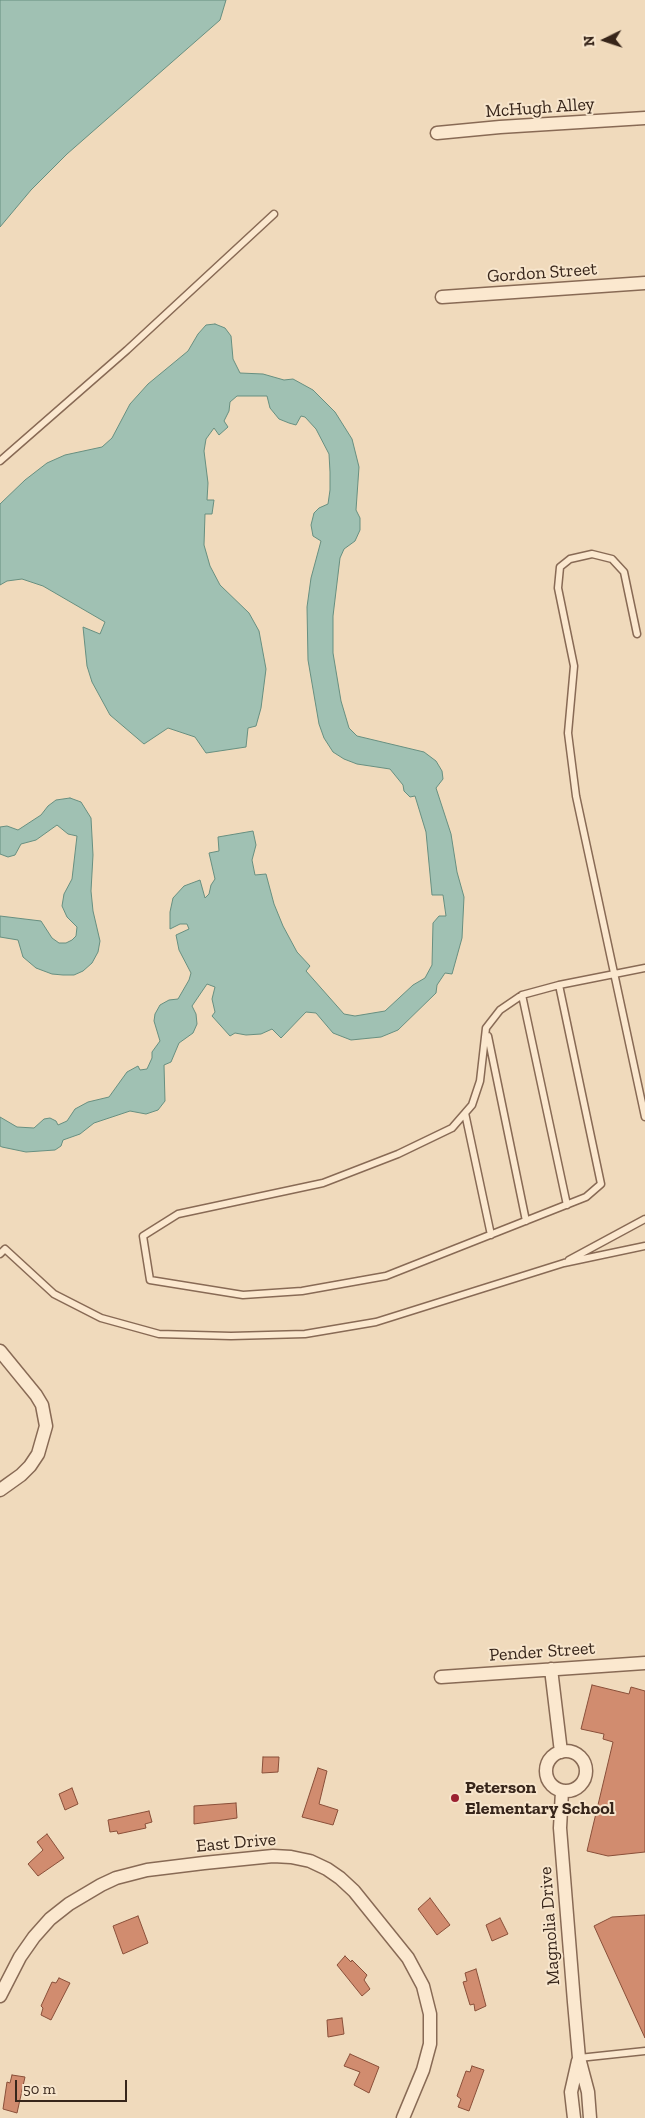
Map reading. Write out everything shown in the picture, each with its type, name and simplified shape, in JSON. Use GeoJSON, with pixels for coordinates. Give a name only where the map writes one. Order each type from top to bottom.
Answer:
{"type":"FeatureCollection","features":[{"type":"Feature","properties":{"kind":"street","name":"McHugh Alley"},"geometry":{"type":"LineString","coordinates":[[437,133],[645,118]]}},
{"type":"Feature","properties":{"kind":"street","name":"Gordon Street"},"geometry":{"type":"LineString","coordinates":[[442,297],[645,283]]}},
{"type":"Feature","properties":{"kind":"street"},"geometry":{"type":"LineString","coordinates":[[0,1351],[36,1395],[42,1405],[46,1426],[38,1454],[21,1476],[0,1490]]}},
{"type":"Feature","properties":{"kind":"street","name":"Pender Street"},"geometry":{"type":"LineString","coordinates":[[441,1677],[645,1663]]}},
{"type":"Feature","properties":{"kind":"street"},"geometry":{"type":"LineString","coordinates":[[551,1668],[561,1752]]}},
{"type":"Feature","properties":{"kind":"street"},"geometry":{"type":"LineString","coordinates":[[561,1752],[576,1754],[582,1760],[586,1775],[578,1788],[570,1791],[555,1789],[549,1783],[546,1776],[548,1761],[561,1752]]}},
{"type":"Feature","properties":{"kind":"street","name":"Magnolia Drive"},"geometry":{"type":"LineString","coordinates":[[562,1791],[560,1828],[579,2058],[588,2092],[590,2118]]}},
{"type":"Feature","properties":{"kind":"street","name":"East Drive"},"geometry":{"type":"LineString","coordinates":[[0,1996],[12,1970],[34,1937],[69,1904],[101,1885],[139,1872],[204,1863],[273,1856],[292,1856],[310,1861],[334,1873],[354,1891],[408,1958],[422,1986],[430,2014],[430,2044],[424,2070],[403,2118]]}},
{"type":"Feature","properties":{"kind":"street","name":"Magnolia Drive"},"geometry":{"type":"LineString","coordinates":[[574,2118],[571,2092],[579,2058]]}},
{"type":"Feature","properties":{"kind":"lane"},"geometry":{"type":"LineString","coordinates":[[0,461],[127,350],[274,214]]}},
{"type":"Feature","properties":{"kind":"lane"},"geometry":{"type":"LineString","coordinates":[[637,634],[624,572],[612,559],[592,554],[570,559],[560,566],[558,588],[574,666],[568,733],[576,796],[645,1117]]}},
{"type":"Feature","properties":{"kind":"lane"},"geometry":{"type":"LineString","coordinates":[[559,985],[601,1184],[586,1197],[386,1276],[302,1291],[243,1295],[150,1280],[143,1236],[178,1214],[323,1183],[413,1147],[452,1128],[472,1106],[480,1081],[486,1028],[500,1010],[522,995],[559,985],[645,968]]}},
{"type":"Feature","properties":{"kind":"lane"},"geometry":{"type":"LineString","coordinates":[[522,995],[567,1205]]}},
{"type":"Feature","properties":{"kind":"lane"},"geometry":{"type":"LineString","coordinates":[[486,1028],[526,1221]]}},
{"type":"Feature","properties":{"kind":"lane"},"geometry":{"type":"LineString","coordinates":[[465,1114],[491,1235]]}},
{"type":"Feature","properties":{"kind":"lane"},"geometry":{"type":"LineString","coordinates":[[564,1262],[645,1219]]}},
{"type":"Feature","properties":{"kind":"lane"},"geometry":{"type":"LineString","coordinates":[[0,1242],[54,1294],[101,1318],[159,1334],[231,1336],[305,1334],[376,1322],[564,1262],[645,1246]]}},
{"type":"Feature","properties":{"kind":"lane"},"geometry":{"type":"LineString","coordinates":[[0,1254],[5,1248]]}},
{"type":"Feature","properties":{"kind":"lane"},"geometry":{"type":"LineString","coordinates":[[579,2058],[645,2051]]}},
{"type":"Feature","properties":{"kind":"shaded area"},"geometry":{"type":"Polygon","coordinates":[[[0,0],[226,0],[220,20],[67,154],[31,190],[0,227],[0,0]]]}},
{"type":"Feature","properties":{"kind":"shaded area"},"geometry":{"type":"Polygon","coordinates":[[[215,324],[225,328],[231,336],[233,359],[240,373],[263,374],[284,380],[293,379],[313,390],[335,412],[352,439],[359,467],[356,510],[360,518],[360,530],[355,541],[344,549],[340,558],[333,616],[333,653],[341,701],[349,728],[357,736],[424,752],[436,761],[442,771],[443,779],[436,788],[451,834],[457,872],[464,897],[462,938],[452,974],[445,973],[437,985],[436,993],[398,1030],[381,1037],[351,1040],[333,1033],[316,1013],[306,1012],[281,1038],[272,1029],[261,1034],[246,1035],[235,1033],[230,1036],[212,1016],[215,1012],[212,999],[215,987],[207,984],[192,1006],[196,1014],[197,1024],[193,1033],[179,1043],[171,1062],[164,1065],[165,1101],[158,1110],[146,1114],[130,1111],[94,1123],[80,1134],[63,1140],[61,1146],[55,1150],[26,1152],[2,1147],[0,1146],[0,1117],[17,1127],[34,1128],[44,1119],[50,1118],[56,1121],[58,1125],[67,1121],[75,1109],[88,1102],[109,1097],[127,1072],[138,1066],[140,1070],[147,1069],[152,1058],[152,1052],[160,1041],[154,1021],[155,1014],[160,1005],[169,1000],[178,999],[191,973],[179,950],[176,935],[189,929],[187,924],[180,924],[170,929],[170,912],[173,898],[184,886],[200,880],[205,898],[209,894],[215,879],[209,853],[219,851],[218,837],[253,831],[256,845],[252,860],[255,875],[266,874],[274,904],[283,926],[297,952],[310,966],[306,971],[344,1014],[355,1016],[385,1011],[413,985],[425,978],[432,965],[433,923],[439,916],[446,916],[443,895],[432,895],[426,832],[415,796],[410,797],[404,791],[403,785],[390,769],[357,764],[333,752],[324,738],[319,724],[308,660],[307,607],[311,578],[321,541],[313,536],[311,525],[314,513],[319,508],[328,504],[330,472],[329,454],[316,429],[305,417],[301,416],[296,425],[289,423],[279,419],[270,408],[267,396],[237,396],[230,402],[229,411],[224,421],[228,427],[219,435],[214,428],[206,439],[204,451],[208,483],[207,500],[214,500],[212,514],[205,514],[204,545],[210,566],[220,585],[249,613],[259,631],[266,669],[261,708],[256,726],[248,728],[246,747],[206,753],[195,737],[168,728],[144,744],[110,715],[92,682],[87,666],[83,627],[100,634],[105,622],[43,586],[22,579],[7,581],[0,585],[0,504],[25,480],[47,463],[65,455],[102,447],[112,438],[130,404],[148,384],[188,351],[206,325],[215,324]]]}},
{"type":"Feature","properties":{"kind":"shaded area"},"geometry":{"type":"Polygon","coordinates":[[[70,798],[81,802],[91,818],[93,855],[91,891],[93,911],[100,941],[98,952],[92,963],[83,971],[74,975],[63,975],[52,974],[36,968],[23,957],[18,940],[0,937],[0,916],[41,921],[52,938],[59,943],[66,943],[76,936],[77,927],[67,917],[62,906],[64,894],[72,879],[77,836],[68,834],[57,825],[36,840],[21,844],[15,855],[8,857],[0,854],[0,827],[7,826],[18,830],[41,815],[56,800],[70,798]]]}},
{"type":"Feature","properties":{"kind":"building"},"geometry":{"type":"Polygon","coordinates":[[[592,1685],[629,1694],[631,1687],[645,1691],[645,1852],[608,1856],[587,1851],[613,1742],[603,1739],[604,1734],[581,1729],[592,1685]]]}},
{"type":"Feature","properties":{"kind":"building"},"geometry":{"type":"Polygon","coordinates":[[[263,1757],[279,1757],[278,1772],[262,1773],[263,1757]]]}},
{"type":"Feature","properties":{"kind":"building"},"geometry":{"type":"Polygon","coordinates":[[[318,1768],[327,1771],[319,1804],[338,1810],[333,1825],[302,1817],[318,1768]]]}},
{"type":"Feature","properties":{"kind":"building"},"geometry":{"type":"Polygon","coordinates":[[[72,1788],[78,1804],[65,1810],[59,1794],[72,1788]]]}},
{"type":"Feature","properties":{"kind":"building"},"geometry":{"type":"Polygon","coordinates":[[[236,1803],[237,1818],[194,1824],[194,1806],[236,1803]]]}},
{"type":"Feature","properties":{"kind":"building"},"geometry":{"type":"Polygon","coordinates":[[[149,1811],[152,1822],[145,1824],[146,1828],[118,1834],[117,1831],[110,1832],[108,1820],[149,1811]]]}},
{"type":"Feature","properties":{"kind":"building"},"geometry":{"type":"Polygon","coordinates":[[[47,1834],[64,1858],[38,1876],[28,1864],[43,1850],[37,1842],[47,1834]]]}},
{"type":"Feature","properties":{"kind":"building"},"geometry":{"type":"Polygon","coordinates":[[[430,1898],[450,1925],[437,1935],[418,1909],[430,1898]]]}},
{"type":"Feature","properties":{"kind":"building"},"geometry":{"type":"Polygon","coordinates":[[[645,1915],[645,2038],[594,1926],[612,1917],[645,1915]]]}},
{"type":"Feature","properties":{"kind":"building"},"geometry":{"type":"Polygon","coordinates":[[[138,1916],[148,1943],[123,1954],[113,1926],[138,1916]]]}},
{"type":"Feature","properties":{"kind":"building"},"geometry":{"type":"Polygon","coordinates":[[[500,1918],[508,1934],[492,1941],[486,1925],[500,1918]]]}},
{"type":"Feature","properties":{"kind":"building"},"geometry":{"type":"Polygon","coordinates":[[[345,1956],[351,1962],[352,1960],[367,1975],[364,1980],[370,1989],[362,1996],[337,1965],[345,1956]]]}},
{"type":"Feature","properties":{"kind":"building"},"geometry":{"type":"Polygon","coordinates":[[[476,1969],[486,2006],[475,2011],[474,2004],[470,2005],[463,1982],[467,1981],[465,1973],[476,1969]]]}},
{"type":"Feature","properties":{"kind":"building"},"geometry":{"type":"Polygon","coordinates":[[[59,1978],[70,1983],[51,2020],[41,2015],[43,2008],[41,2006],[52,1982],[56,1983],[59,1978]]]}},
{"type":"Feature","properties":{"kind":"building"},"geometry":{"type":"Polygon","coordinates":[[[342,2018],[344,2034],[328,2037],[327,2020],[342,2018]]]}},
{"type":"Feature","properties":{"kind":"building"},"geometry":{"type":"Polygon","coordinates":[[[350,2054],[379,2067],[369,2093],[354,2085],[360,2072],[344,2066],[350,2054]]]}},
{"type":"Feature","properties":{"kind":"building"},"geometry":{"type":"Polygon","coordinates":[[[472,2066],[484,2070],[469,2111],[458,2107],[461,2099],[457,2096],[466,2071],[470,2072],[472,2066]]]}},
{"type":"Feature","properties":{"kind":"building"},"geometry":{"type":"Polygon","coordinates":[[[12,2075],[25,2077],[17,2113],[3,2109],[7,2082],[10,2083],[12,2075]]]}},
{"type":"Feature","properties":{"kind":"place","name":"Peterson Elementary School"},"geometry":{"type":"Point","coordinates":[455,1798]}}]}
